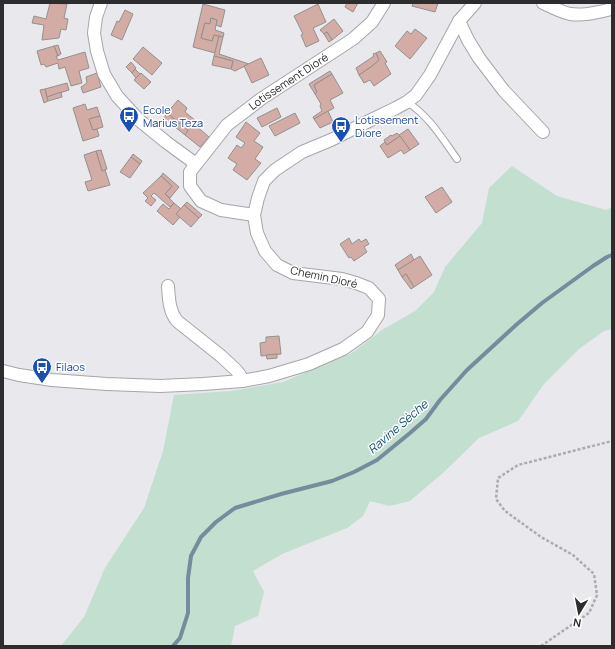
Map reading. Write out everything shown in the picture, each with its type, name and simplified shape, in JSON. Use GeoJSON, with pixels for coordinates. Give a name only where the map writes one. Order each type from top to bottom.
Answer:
{"type":"FeatureCollection","features":[{"type":"Feature","properties":{"kind":"street"},"geometry":{"type":"LineString","coordinates":[[101,3],[96,17],[94,33],[97,51],[104,74],[117,96],[139,120],[196,164]]}},
{"type":"Feature","properties":{"kind":"street","name":"Lotissement Dioré"},"geometry":{"type":"LineString","coordinates":[[254,215],[221,210],[201,201],[190,186],[190,172],[227,125],[261,99],[353,39],[372,22],[384,3]]}},
{"type":"Feature","properties":{"kind":"street","name":"Chemin Dioré"},"geometry":{"type":"LineString","coordinates":[[3,371],[52,380],[107,384],[160,386],[242,381],[269,376],[309,364],[343,349],[367,332],[378,315],[379,300],[368,288],[356,282],[293,273],[277,265],[265,251],[257,233],[254,215],[258,198],[264,181],[275,170],[302,152],[331,140],[407,102],[416,95],[426,81],[459,21],[475,3]]}},
{"type":"Feature","properties":{"kind":"street"},"geometry":{"type":"LineString","coordinates":[[543,3],[569,14],[586,14],[612,9]]}},
{"type":"Feature","properties":{"kind":"street"},"geometry":{"type":"LineString","coordinates":[[459,21],[479,58],[504,91],[543,132]]}},
{"type":"Feature","properties":{"kind":"street"},"geometry":{"type":"LineString","coordinates":[[168,286],[170,308],[173,316],[236,370],[242,381]]}},
{"type":"Feature","properties":{"kind":"lane"},"geometry":{"type":"LineString","coordinates":[[407,102],[425,116],[457,159]]}},
{"type":"Feature","properties":{"kind":"path"},"geometry":{"type":"LineString","coordinates":[[541,646],[589,613],[597,595],[594,574],[573,555],[541,537],[505,511],[496,499],[498,478],[518,465],[612,441]]}},
{"type":"Feature","properties":{"kind":"green space"},"geometry":{"type":"Polygon","coordinates":[[[512,166],[557,196],[606,210],[612,207],[612,329],[604,331],[579,349],[544,384],[518,421],[479,438],[444,472],[410,501],[389,506],[370,501],[363,516],[347,528],[282,554],[253,571],[264,592],[258,616],[235,626],[231,646],[61,646],[84,617],[105,568],[144,508],[163,451],[174,395],[231,391],[283,382],[352,353],[382,330],[415,311],[434,292],[445,267],[482,223],[489,188],[512,166]]]}},
{"type":"Feature","properties":{"kind":"building"},"geometry":{"type":"Polygon","coordinates":[[[50,3],[67,4],[64,18],[68,19],[66,30],[61,29],[59,38],[42,40],[44,25],[32,23],[34,16],[46,19],[50,3]]]}},
{"type":"Feature","properties":{"kind":"building"},"geometry":{"type":"Polygon","coordinates":[[[347,3],[358,3],[353,12],[345,7],[347,3]]]}},
{"type":"Feature","properties":{"kind":"building"},"geometry":{"type":"Polygon","coordinates":[[[413,3],[438,3],[435,12],[412,6],[413,3]]]}},
{"type":"Feature","properties":{"kind":"building"},"geometry":{"type":"Polygon","coordinates":[[[203,4],[225,10],[221,27],[216,25],[217,20],[211,18],[210,24],[205,23],[201,38],[212,41],[214,35],[219,36],[215,53],[193,47],[203,4]]]}},
{"type":"Feature","properties":{"kind":"building"},"geometry":{"type":"Polygon","coordinates":[[[318,4],[326,22],[313,28],[319,41],[306,47],[301,35],[303,34],[294,16],[318,4]]]}},
{"type":"Feature","properties":{"kind":"building"},"geometry":{"type":"Polygon","coordinates":[[[125,10],[133,14],[122,40],[111,35],[117,21],[119,22],[125,10]]]}},
{"type":"Feature","properties":{"kind":"building"},"geometry":{"type":"Polygon","coordinates":[[[211,18],[217,20],[215,30],[224,33],[223,37],[214,35],[212,41],[201,38],[205,23],[210,24],[211,18]]]}},
{"type":"Feature","properties":{"kind":"building"},"geometry":{"type":"Polygon","coordinates":[[[334,19],[343,31],[332,40],[327,32],[324,34],[320,30],[334,19]]]}},
{"type":"Feature","properties":{"kind":"building"},"geometry":{"type":"Polygon","coordinates":[[[415,29],[427,38],[410,59],[395,46],[407,31],[411,34],[415,29]]]}},
{"type":"Feature","properties":{"kind":"building"},"geometry":{"type":"Polygon","coordinates":[[[327,32],[332,40],[329,42],[324,34],[327,32]]]}},
{"type":"Feature","properties":{"kind":"building"},"geometry":{"type":"Polygon","coordinates":[[[219,36],[223,37],[219,54],[249,64],[235,71],[231,69],[233,61],[214,56],[219,36]]]}},
{"type":"Feature","properties":{"kind":"building"},"geometry":{"type":"Polygon","coordinates":[[[58,45],[61,54],[58,56],[54,46],[58,45]]]}},
{"type":"Feature","properties":{"kind":"building"},"geometry":{"type":"Polygon","coordinates":[[[54,46],[58,60],[85,52],[89,68],[79,71],[82,83],[71,86],[65,67],[59,69],[58,63],[46,67],[44,64],[41,65],[37,51],[54,46]]]}},
{"type":"Feature","properties":{"kind":"building"},"geometry":{"type":"Polygon","coordinates":[[[143,47],[162,63],[152,75],[133,59],[143,47]]]}},
{"type":"Feature","properties":{"kind":"building"},"geometry":{"type":"Polygon","coordinates":[[[380,51],[387,62],[385,63],[391,74],[374,86],[370,80],[364,83],[359,75],[379,60],[376,53],[380,51]]]}},
{"type":"Feature","properties":{"kind":"building"},"geometry":{"type":"Polygon","coordinates":[[[376,53],[379,60],[359,75],[356,68],[376,53]]]}},
{"type":"Feature","properties":{"kind":"building"},"geometry":{"type":"Polygon","coordinates":[[[214,56],[233,61],[231,69],[212,65],[214,56]]]}},
{"type":"Feature","properties":{"kind":"building"},"geometry":{"type":"Polygon","coordinates":[[[261,58],[269,75],[252,83],[244,66],[261,58]]]}},
{"type":"Feature","properties":{"kind":"building"},"geometry":{"type":"Polygon","coordinates":[[[131,62],[136,68],[132,73],[126,67],[131,62]]]}},
{"type":"Feature","properties":{"kind":"building"},"geometry":{"type":"Polygon","coordinates":[[[135,69],[140,74],[136,78],[132,73],[135,69]]]}},
{"type":"Feature","properties":{"kind":"building"},"geometry":{"type":"Polygon","coordinates":[[[330,71],[332,74],[314,85],[317,92],[315,94],[309,84],[330,71]]]}},
{"type":"Feature","properties":{"kind":"building"},"geometry":{"type":"Polygon","coordinates":[[[97,73],[101,87],[83,93],[81,87],[87,83],[86,77],[97,73]]]}},
{"type":"Feature","properties":{"kind":"building"},"geometry":{"type":"Polygon","coordinates":[[[141,73],[151,82],[144,89],[134,80],[141,73]]]}},
{"type":"Feature","properties":{"kind":"building"},"geometry":{"type":"Polygon","coordinates":[[[332,74],[343,93],[330,100],[334,108],[314,119],[313,117],[322,111],[320,106],[321,104],[315,94],[317,92],[314,85],[332,74]]]}},
{"type":"Feature","properties":{"kind":"building"},"geometry":{"type":"Polygon","coordinates":[[[67,83],[69,90],[47,97],[45,89],[67,83]]]}},
{"type":"Feature","properties":{"kind":"building"},"geometry":{"type":"Polygon","coordinates":[[[45,89],[48,101],[44,103],[40,90],[45,89]]]}},
{"type":"Feature","properties":{"kind":"building"},"geometry":{"type":"Polygon","coordinates":[[[61,92],[62,97],[48,101],[47,97],[61,92]]]}},
{"type":"Feature","properties":{"kind":"building"},"geometry":{"type":"Polygon","coordinates":[[[178,100],[187,108],[185,112],[196,121],[194,124],[209,137],[200,147],[185,135],[188,130],[167,113],[178,100]]]}},
{"type":"Feature","properties":{"kind":"building"},"geometry":{"type":"Polygon","coordinates":[[[85,104],[87,110],[97,107],[100,116],[89,119],[93,130],[97,129],[99,136],[83,141],[73,108],[85,104]]]}},
{"type":"Feature","properties":{"kind":"building"},"geometry":{"type":"Polygon","coordinates":[[[277,108],[281,117],[262,127],[257,118],[277,108]]]}},
{"type":"Feature","properties":{"kind":"building"},"geometry":{"type":"Polygon","coordinates":[[[328,111],[333,122],[320,128],[314,119],[328,111]]]}},
{"type":"Feature","properties":{"kind":"building"},"geometry":{"type":"Polygon","coordinates":[[[167,113],[188,130],[185,135],[164,118],[167,113]]]}},
{"type":"Feature","properties":{"kind":"building"},"geometry":{"type":"Polygon","coordinates":[[[295,113],[300,123],[275,136],[269,126],[295,113]]]}},
{"type":"Feature","properties":{"kind":"building"},"geometry":{"type":"Polygon","coordinates":[[[100,116],[103,127],[93,130],[89,119],[100,116]]]}},
{"type":"Feature","properties":{"kind":"building"},"geometry":{"type":"Polygon","coordinates":[[[246,122],[260,133],[254,141],[263,147],[255,159],[261,163],[247,180],[233,170],[237,164],[228,158],[237,145],[241,148],[245,143],[236,137],[246,122]]]}},
{"type":"Feature","properties":{"kind":"building"},"geometry":{"type":"Polygon","coordinates":[[[408,129],[419,144],[410,150],[399,135],[408,129]]]}},
{"type":"Feature","properties":{"kind":"building"},"geometry":{"type":"Polygon","coordinates":[[[397,133],[400,136],[387,145],[384,140],[397,133]]]}},
{"type":"Feature","properties":{"kind":"building"},"geometry":{"type":"Polygon","coordinates":[[[400,136],[410,150],[404,154],[401,150],[388,158],[380,146],[385,142],[387,145],[400,136]]]}},
{"type":"Feature","properties":{"kind":"building"},"geometry":{"type":"Polygon","coordinates":[[[101,150],[107,169],[102,171],[96,151],[101,150]]]}},
{"type":"Feature","properties":{"kind":"building"},"geometry":{"type":"Polygon","coordinates":[[[96,151],[102,171],[105,170],[110,185],[88,191],[85,182],[92,180],[84,155],[96,151]]]}},
{"type":"Feature","properties":{"kind":"building"},"geometry":{"type":"Polygon","coordinates":[[[133,154],[142,161],[140,164],[131,157],[133,154]]]}},
{"type":"Feature","properties":{"kind":"building"},"geometry":{"type":"Polygon","coordinates":[[[131,157],[140,164],[130,178],[120,172],[131,157]]]}},
{"type":"Feature","properties":{"kind":"building"},"geometry":{"type":"Polygon","coordinates":[[[163,173],[179,187],[170,198],[165,194],[172,186],[161,176],[163,173]]]}},
{"type":"Feature","properties":{"kind":"building"},"geometry":{"type":"Polygon","coordinates":[[[161,176],[172,186],[165,194],[174,203],[170,207],[154,193],[151,196],[156,200],[151,206],[145,201],[148,198],[143,193],[161,176]]]}},
{"type":"Feature","properties":{"kind":"building"},"geometry":{"type":"Polygon","coordinates":[[[442,187],[452,202],[436,213],[425,197],[442,187]]]}},
{"type":"Feature","properties":{"kind":"building"},"geometry":{"type":"Polygon","coordinates":[[[187,202],[202,215],[199,218],[184,205],[187,202]]]}},
{"type":"Feature","properties":{"kind":"building"},"geometry":{"type":"Polygon","coordinates":[[[174,203],[181,209],[176,214],[180,217],[173,225],[157,211],[163,204],[169,209],[174,203]]]}},
{"type":"Feature","properties":{"kind":"building"},"geometry":{"type":"Polygon","coordinates":[[[184,205],[199,218],[191,227],[176,214],[184,205]]]}},
{"type":"Feature","properties":{"kind":"building"},"geometry":{"type":"Polygon","coordinates":[[[349,238],[352,244],[359,239],[361,242],[366,239],[369,244],[364,247],[367,252],[354,261],[351,257],[349,258],[340,244],[349,238]]]}},
{"type":"Feature","properties":{"kind":"building"},"geometry":{"type":"Polygon","coordinates":[[[411,254],[414,260],[398,270],[395,265],[411,254]]]}},
{"type":"Feature","properties":{"kind":"building"},"geometry":{"type":"Polygon","coordinates":[[[420,256],[432,275],[414,287],[406,274],[402,277],[398,270],[420,256]]]}},
{"type":"Feature","properties":{"kind":"building"},"geometry":{"type":"Polygon","coordinates":[[[406,274],[414,287],[411,289],[402,277],[406,274]]]}},
{"type":"Feature","properties":{"kind":"building"},"geometry":{"type":"Polygon","coordinates":[[[279,336],[281,354],[261,356],[260,343],[266,342],[266,337],[279,336]]]}},
{"type":"Feature","properties":{"kind":"building"},"geometry":{"type":"Polygon","coordinates":[[[277,354],[277,358],[267,359],[266,355],[277,354]]]}},
{"type":"Feature","properties":{"kind":"waterway","name":"Ravine Sèche"},"geometry":{"type":"LineString","coordinates":[[173,646],[180,638],[188,613],[188,578],[191,556],[201,537],[216,522],[235,508],[332,481],[377,460],[426,419],[440,400],[467,370],[516,325],[542,303],[593,266],[612,255]]}},
{"type":"Feature","properties":{"kind":"place","name":"Ecole Marius Teza"},"geometry":{"type":"Point","coordinates":[129,133]}},
{"type":"Feature","properties":{"kind":"place","name":"Lotissement Diore"},"geometry":{"type":"Point","coordinates":[341,143]}},
{"type":"Feature","properties":{"kind":"place","name":"Filaos"},"geometry":{"type":"Point","coordinates":[42,384]}}]}
